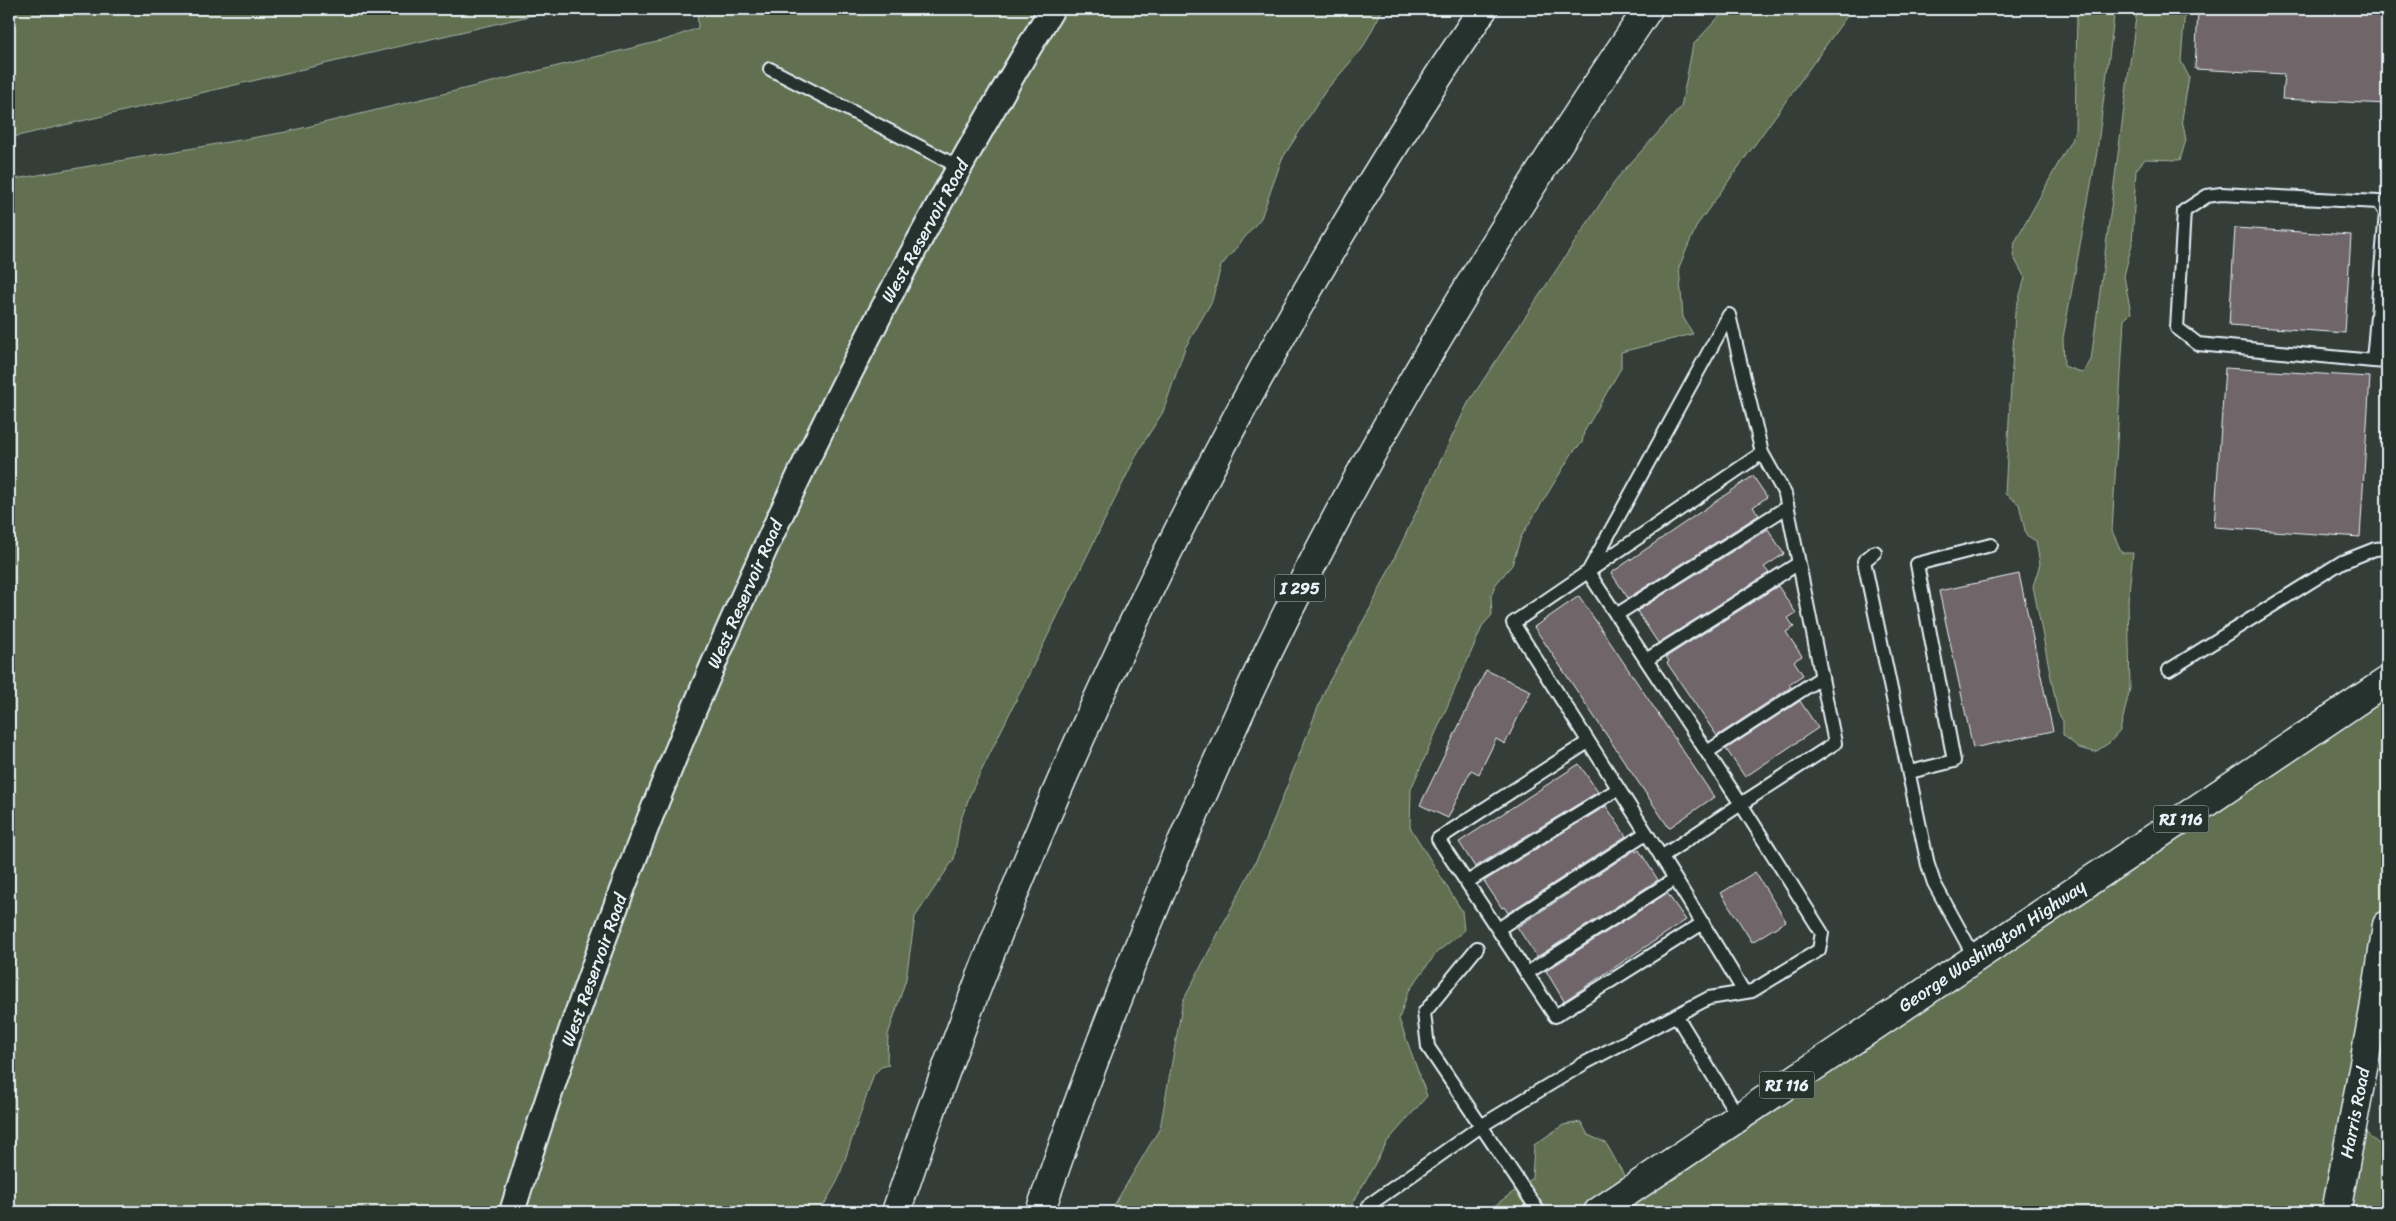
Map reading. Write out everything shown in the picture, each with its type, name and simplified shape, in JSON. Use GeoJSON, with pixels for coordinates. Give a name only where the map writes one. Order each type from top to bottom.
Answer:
{"type":"FeatureCollection","features":[{"type":"Feature","properties":{"kind":"main road"},"geometry":{"type":"LineString","coordinates":[[896,1212],[965,1018],[1018,882],[1094,704],[1161,564],[1232,426],[1342,230],[1483,9]]}},
{"type":"Feature","properties":{"kind":"main road","name":"I 295"},"geometry":{"type":"LineString","coordinates":[[1040,1212],[1085,1084],[1161,891],[1232,732],[1294,601],[1370,457],[1451,315],[1531,185],[1648,9]]}},
{"type":"Feature","properties":{"kind":"main road","name":"George Washington Highway"},"geometry":{"type":"LineString","coordinates":[[1598,1212],[2387,680]]}},
{"type":"Feature","properties":{"kind":"main road","name":"Harris Road"},"geometry":{"type":"LineString","coordinates":[[2336,1212],[2374,1010],[2387,925]]}},
{"type":"Feature","properties":{"kind":"street","name":"West Reservoir Road"},"geometry":{"type":"LineString","coordinates":[[512,1212],[537,1132],[589,981],[707,678],[781,513],[865,341],[959,167],[1052,9]]}},
{"type":"Feature","properties":{"kind":"lane"},"geometry":{"type":"LineString","coordinates":[[770,69],[959,167]]}},
{"type":"Feature","properties":{"kind":"lane"},"geometry":{"type":"LineString","coordinates":[[2373,361],[2386,222],[2386,213],[2379,202],[2221,194],[2207,196],[2184,211],[2177,328],[2198,344],[2373,361],[2387,362]]}},
{"type":"Feature","properties":{"kind":"lane"},"geometry":{"type":"LineString","coordinates":[[1588,572],[1729,315],[1762,452],[1785,494],[1835,744],[1661,857]]}},
{"type":"Feature","properties":{"kind":"lane"},"geometry":{"type":"LineString","coordinates":[[1744,992],[1703,923],[1513,623],[1762,452]]}},
{"type":"Feature","properties":{"kind":"lane"},"geometry":{"type":"LineString","coordinates":[[1616,615],[1787,507]]}},
{"type":"Feature","properties":{"kind":"lane"},"geometry":{"type":"LineString","coordinates":[[1910,772],[1954,761],[1917,564],[1991,545]]}},
{"type":"Feature","properties":{"kind":"lane"},"geometry":{"type":"LineString","coordinates":[[2169,670],[2342,562],[2366,552],[2387,548]]}},
{"type":"Feature","properties":{"kind":"lane"},"geometry":{"type":"LineString","coordinates":[[1875,552],[1864,560],[1928,865],[1934,883],[1975,958]]}},
{"type":"Feature","properties":{"kind":"lane"},"geometry":{"type":"LineString","coordinates":[[1646,660],[1798,563]]}},
{"type":"Feature","properties":{"kind":"lane"},"geometry":{"type":"LineString","coordinates":[[1369,1205],[1481,1126],[1583,1064],[1709,998],[1752,991],[1819,950],[1822,934],[1741,804],[1588,572]]}},
{"type":"Feature","properties":{"kind":"lane"},"geometry":{"type":"LineString","coordinates":[[1707,752],[1822,677]]}},
{"type":"Feature","properties":{"kind":"lane"},"geometry":{"type":"LineString","coordinates":[[1588,742],[1438,839],[1555,1016],[1703,923]]}},
{"type":"Feature","properties":{"kind":"lane"},"geometry":{"type":"LineString","coordinates":[[1467,882],[1618,788]]}},
{"type":"Feature","properties":{"kind":"lane"},"geometry":{"type":"LineString","coordinates":[[1498,929],[1646,833]]}},
{"type":"Feature","properties":{"kind":"lane"},"geometry":{"type":"LineString","coordinates":[[1527,973],[1675,879]]}},
{"type":"Feature","properties":{"kind":"lane"},"geometry":{"type":"LineString","coordinates":[[1477,948],[1424,1013],[1428,1047],[1539,1212]]}},
{"type":"Feature","properties":{"kind":"lane"},"geometry":{"type":"LineString","coordinates":[[1676,1015],[1739,1118]]}},
{"type":"Feature","properties":{"kind":"green space"},"geometry":{"type":"Polygon","coordinates":[[[9,9],[559,9],[9,138],[9,9]]]}},
{"type":"Feature","properties":{"kind":"green space"},"geometry":{"type":"Polygon","coordinates":[[[697,9],[1383,9],[1362,49],[1326,90],[1282,159],[1261,218],[1221,266],[1212,301],[1185,348],[1163,412],[1140,448],[971,792],[960,822],[954,859],[915,917],[906,979],[888,1035],[887,1062],[889,1065],[881,1067],[874,1074],[838,1180],[820,1212],[9,1212],[9,180],[286,132],[665,40],[698,28],[697,9]]]}},
{"type":"Feature","properties":{"kind":"green space"},"geometry":{"type":"Polygon","coordinates":[[[1726,9],[1852,9],[1697,225],[1679,267],[1683,317],[1693,334],[1621,352],[1621,368],[1584,432],[1582,443],[1573,452],[1521,537],[1512,565],[1496,584],[1491,596],[1492,615],[1483,625],[1411,789],[1410,827],[1462,911],[1464,931],[1437,952],[1408,992],[1399,1019],[1427,1096],[1387,1142],[1348,1212],[1110,1212],[1160,1128],[1183,1001],[1263,847],[1326,687],[1372,605],[1468,403],[1618,177],[1681,107],[1693,45],[1726,9]]]}},
{"type":"Feature","properties":{"kind":"green space"},"geometry":{"type":"Polygon","coordinates":[[[2077,9],[2115,9],[2097,152],[2063,338],[2064,366],[2083,373],[2091,360],[2137,9],[2185,9],[2181,61],[2189,77],[2182,119],[2186,140],[2180,160],[2145,159],[2136,170],[2132,244],[2124,276],[2131,313],[2124,320],[2112,531],[2122,553],[2133,553],[2128,601],[2130,688],[2120,731],[2109,743],[2095,752],[2079,748],[2063,735],[2063,721],[2058,713],[2033,586],[2040,564],[2036,541],[2026,535],[2019,504],[2005,494],[2015,312],[2025,278],[2013,256],[2015,242],[2075,133],[2077,9]]]}},
{"type":"Feature","properties":{"kind":"green space"},"geometry":{"type":"Polygon","coordinates":[[[2387,686],[2387,910],[2370,1021],[2350,1119],[2387,1151],[2387,1212],[1486,1212],[1532,1178],[1534,1145],[1563,1125],[1581,1122],[1588,1135],[1606,1143],[1631,1188],[2387,686]]]}},
{"type":"Feature","properties":{"kind":"building"},"geometry":{"type":"Polygon","coordinates":[[[2198,9],[2387,9],[2387,104],[2282,99],[2284,74],[2195,69],[2198,9]]]}},
{"type":"Feature","properties":{"kind":"building"},"geometry":{"type":"Polygon","coordinates":[[[2235,228],[2351,235],[2345,333],[2229,325],[2235,228]]]}},
{"type":"Feature","properties":{"kind":"building"},"geometry":{"type":"Polygon","coordinates":[[[2225,368],[2370,377],[2360,537],[2214,527],[2225,368]]]}},
{"type":"Feature","properties":{"kind":"building"},"geometry":{"type":"Polygon","coordinates":[[[1753,476],[1767,497],[1753,507],[1759,515],[1628,598],[1611,573],[1753,476]]]}},
{"type":"Feature","properties":{"kind":"building"},"geometry":{"type":"Polygon","coordinates":[[[1768,529],[1784,554],[1764,567],[1769,573],[1658,643],[1637,611],[1768,529]]]}},
{"type":"Feature","properties":{"kind":"building"},"geometry":{"type":"Polygon","coordinates":[[[2019,574],[2053,731],[1973,748],[1939,591],[2019,574]]]}},
{"type":"Feature","properties":{"kind":"building"},"geometry":{"type":"Polygon","coordinates":[[[1778,586],[1796,613],[1788,618],[1794,627],[1786,632],[1802,656],[1794,661],[1803,675],[1789,684],[1791,687],[1717,736],[1667,663],[1669,661],[1666,657],[1778,586]]]}},
{"type":"Feature","properties":{"kind":"building"},"geometry":{"type":"Polygon","coordinates":[[[1579,596],[1714,797],[1669,828],[1534,627],[1579,596]]]}},
{"type":"Feature","properties":{"kind":"building"},"geometry":{"type":"Polygon","coordinates":[[[1486,670],[1531,691],[1505,744],[1496,739],[1479,774],[1471,770],[1448,818],[1420,805],[1486,670]]]}},
{"type":"Feature","properties":{"kind":"building"},"geometry":{"type":"Polygon","coordinates":[[[1800,701],[1818,728],[1745,777],[1726,749],[1800,701]]]}},
{"type":"Feature","properties":{"kind":"building"},"geometry":{"type":"Polygon","coordinates":[[[1579,764],[1598,792],[1475,867],[1459,842],[1579,764]]]}},
{"type":"Feature","properties":{"kind":"building"},"geometry":{"type":"Polygon","coordinates":[[[1606,806],[1626,836],[1508,913],[1504,907],[1502,908],[1484,881],[1606,806]]]}},
{"type":"Feature","properties":{"kind":"building"},"geometry":{"type":"Polygon","coordinates":[[[1635,850],[1636,852],[1639,850],[1658,880],[1537,957],[1517,927],[1635,850]]]}},
{"type":"Feature","properties":{"kind":"building"},"geometry":{"type":"Polygon","coordinates":[[[1755,872],[1786,921],[1752,942],[1721,893],[1755,872]]]}},
{"type":"Feature","properties":{"kind":"building"},"geometry":{"type":"Polygon","coordinates":[[[1667,893],[1686,920],[1564,1001],[1546,971],[1667,893]]]}}]}
